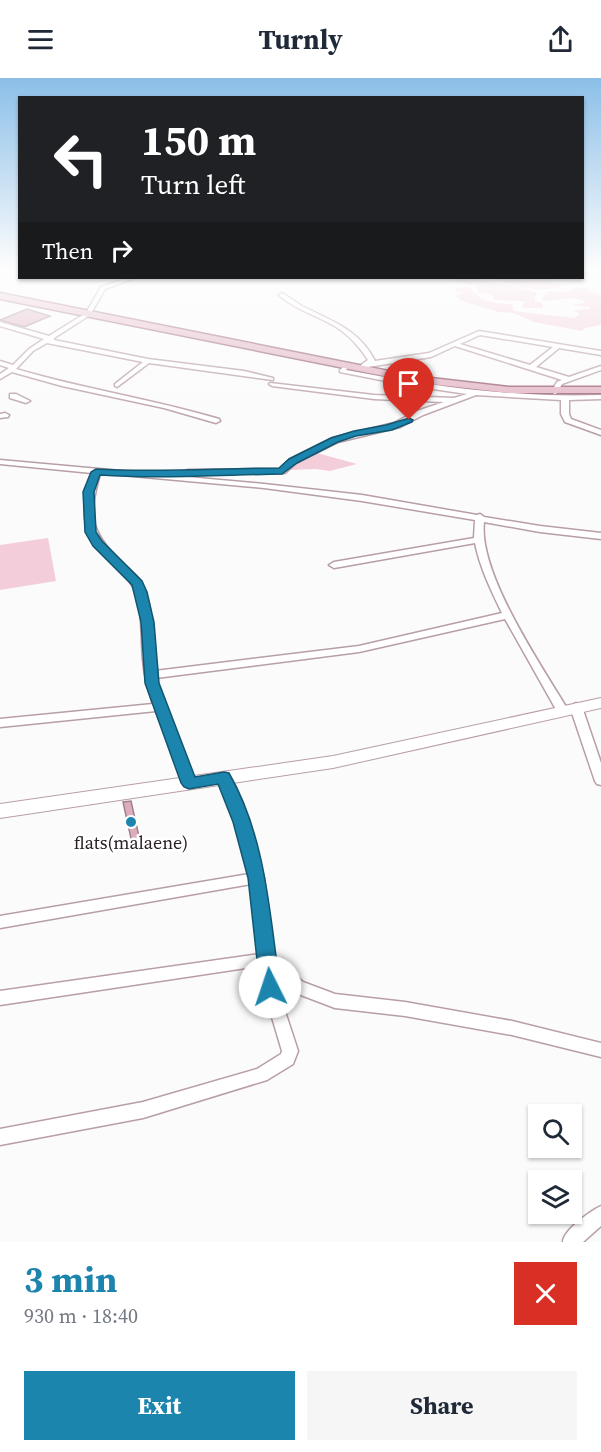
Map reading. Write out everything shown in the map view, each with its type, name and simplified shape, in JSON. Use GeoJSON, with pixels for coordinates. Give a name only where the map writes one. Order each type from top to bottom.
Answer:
{"type":"FeatureCollection","features":[{"type":"Feature","properties":{"kind":"main road"},"geometry":{"type":"LineString","coordinates":[[124,321],[460,387],[555,392],[601,390]]}},
{"type":"Feature","properties":{"kind":"main road"},"geometry":{"type":"LineString","coordinates":[[0,811],[355,758],[601,703]]}},
{"type":"Feature","properties":{"kind":"street"},"geometry":{"type":"LineString","coordinates":[[0,376],[12,369],[31,350],[77,321]]}},
{"type":"Feature","properties":{"kind":"street"},"geometry":{"type":"LineString","coordinates":[[332,321],[346,331],[372,361],[364,367]]}},
{"type":"Feature","properties":{"kind":"street"},"geometry":{"type":"LineString","coordinates":[[0,324],[49,340],[271,381],[374,397],[454,400]]}},
{"type":"Feature","properties":{"kind":"street"},"geometry":{"type":"LineString","coordinates":[[364,367],[421,357],[479,333],[601,353]]}},
{"type":"Feature","properties":{"kind":"street"},"geometry":{"type":"LineString","coordinates":[[454,344],[567,379]]}},
{"type":"Feature","properties":{"kind":"street"},"geometry":{"type":"LineString","coordinates":[[532,367],[558,346]]}},
{"type":"Feature","properties":{"kind":"street"},"geometry":{"type":"LineString","coordinates":[[117,385],[148,360]]}},
{"type":"Feature","properties":{"kind":"street"},"geometry":{"type":"LineString","coordinates":[[0,363],[67,387],[150,402],[216,421]]}},
{"type":"Feature","properties":{"kind":"street"},"geometry":{"type":"LineString","coordinates":[[345,366],[342,371],[473,394],[565,399],[601,397]]}},
{"type":"Feature","properties":{"kind":"street"},"geometry":{"type":"LineString","coordinates":[[555,392],[559,383],[601,368]]}},
{"type":"Feature","properties":{"kind":"street"},"geometry":{"type":"LineString","coordinates":[[145,475],[166,472],[282,471],[293,461],[335,440],[397,425],[420,413],[473,394]]}},
{"type":"Feature","properties":{"kind":"street"},"geometry":{"type":"LineString","coordinates":[[13,396],[26,401]]}},
{"type":"Feature","properties":{"kind":"street"},"geometry":{"type":"LineString","coordinates":[[565,399],[565,414],[568,420],[601,433]]}},
{"type":"Feature","properties":{"kind":"street"},"geometry":{"type":"LineString","coordinates":[[0,462],[264,486],[362,498],[540,529],[601,536]]}},
{"type":"Feature","properties":{"kind":"street"},"geometry":{"type":"LineString","coordinates":[[96,472],[88,496],[90,532],[97,543],[137,583],[141,592],[148,622],[150,675],[189,783]]}},
{"type":"Feature","properties":{"kind":"street"},"geometry":{"type":"LineString","coordinates":[[480,517],[477,524],[477,540],[486,568],[507,615],[569,709],[601,781]]}},
{"type":"Feature","properties":{"kind":"street"},"geometry":{"type":"LineString","coordinates":[[334,565],[477,540]]}},
{"type":"Feature","properties":{"kind":"street"},"geometry":{"type":"LineString","coordinates":[[150,675],[359,649],[507,615]]}},
{"type":"Feature","properties":{"kind":"street"},"geometry":{"type":"LineString","coordinates":[[0,723],[161,707]]}},
{"type":"Feature","properties":{"kind":"street"},"geometry":{"type":"LineString","coordinates":[[0,1137],[143,1110],[261,1075],[287,1059],[290,1051],[270,987],[257,878],[242,822],[224,777]]}},
{"type":"Feature","properties":{"kind":"street"},"geometry":{"type":"LineString","coordinates":[[0,922],[257,878]]}},
{"type":"Feature","properties":{"kind":"street"},"geometry":{"type":"LineString","coordinates":[[0,998],[268,959]]}},
{"type":"Feature","properties":{"kind":"street"},"geometry":{"type":"LineString","coordinates":[[268,959],[298,987],[335,1002],[405,1009],[512,1028],[601,1050]]}},
{"type":"Feature","properties":{"kind":"street"},"geometry":{"type":"LineString","coordinates":[[571,1240],[601,1215]]}},
{"type":"Feature","properties":{"kind":"shaded area"},"geometry":{"type":"Polygon","coordinates":[[[601,321],[601,325],[585,328],[582,331],[534,322],[601,321]]]}},
{"type":"Feature","properties":{"kind":"shaded area"},"geometry":{"type":"Polygon","coordinates":[[[317,453],[357,464],[330,471],[288,470],[304,458],[317,453]]]}},
{"type":"Feature","properties":{"kind":"shaded area"},"geometry":{"type":"Polygon","coordinates":[[[48,538],[56,581],[0,590],[0,545],[48,538]]]}},
{"type":"Feature","properties":{"kind":"building"},"geometry":{"type":"Polygon","coordinates":[[[5,321],[37,321],[24,327],[5,321]]]}},
{"type":"Feature","properties":{"kind":"building","name":"flats(malaene)"},"geometry":{"type":"Polygon","coordinates":[[[131,801],[140,841],[132,843],[123,802],[131,801]]]}},
{"type":"Feature","properties":{"kind":"place","name":"flats(malaene)"},"geometry":{"type":"Point","coordinates":[131,822]}},
{"type":"Feature","properties":{"kind":"route"},"geometry":{"type":"LineString","coordinates":[[270,987],[257,878],[242,822],[224,777],[189,783],[177,745],[152,683],[148,622],[141,592],[137,583],[97,543],[90,532],[88,496],[96,472],[145,475],[166,472],[282,471],[293,461],[325,444],[354,434],[388,428],[409,420]]}}]}
